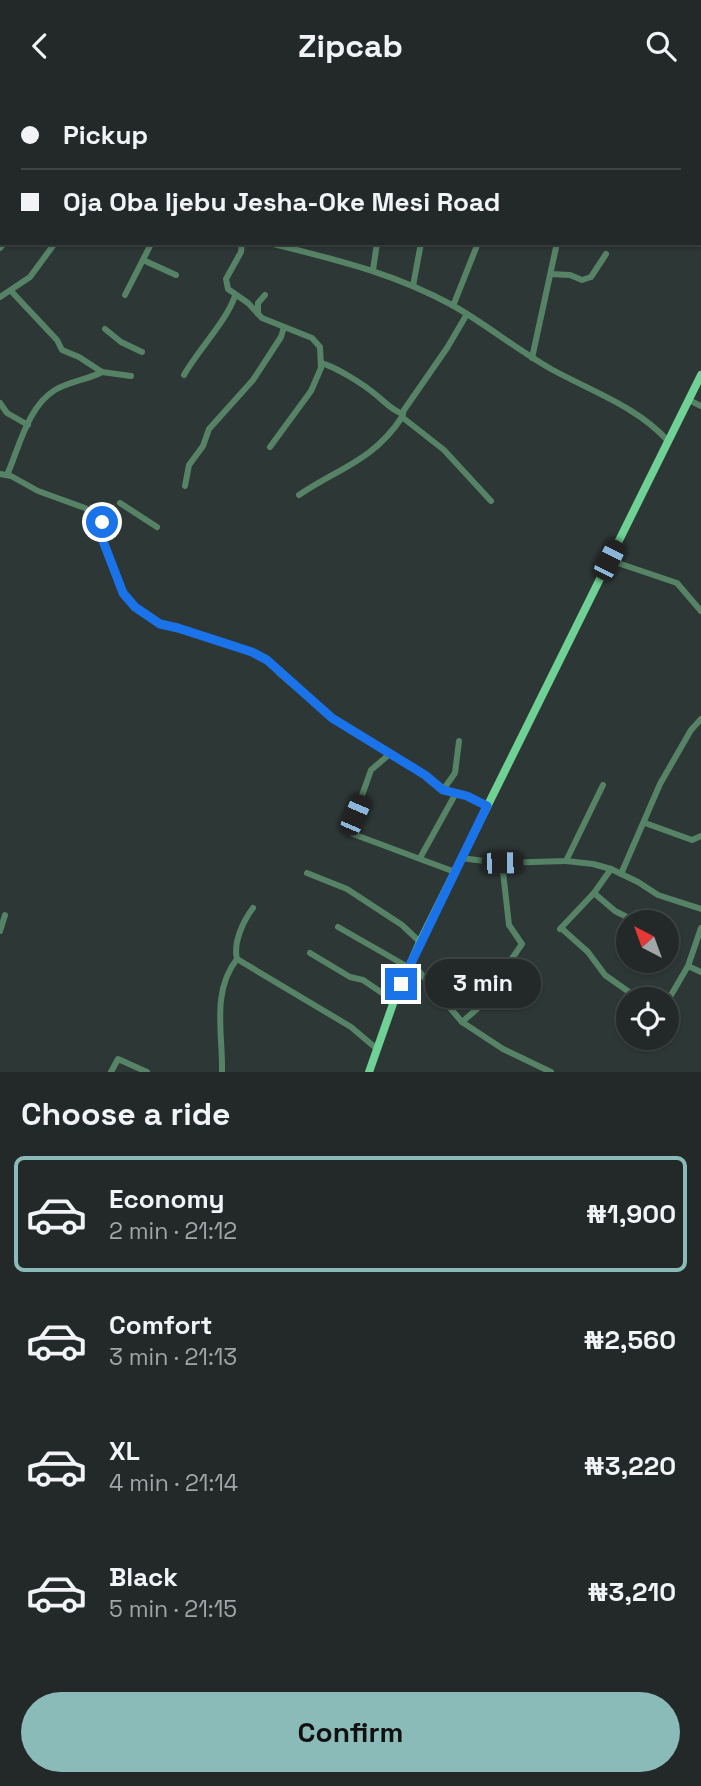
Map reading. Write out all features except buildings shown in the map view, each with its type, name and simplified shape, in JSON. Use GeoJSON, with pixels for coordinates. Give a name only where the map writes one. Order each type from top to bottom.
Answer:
{"type":"FeatureCollection","features":[{"type":"Feature","properties":{"kind":"main road"},"geometry":{"type":"LineString","coordinates":[[369,1072],[394,1001],[420,942],[701,375]]}},
{"type":"Feature","properties":{"kind":"street"},"geometry":{"type":"LineString","coordinates":[[0,297],[30,277],[54,245]]}},
{"type":"Feature","properties":{"kind":"street"},"geometry":{"type":"LineString","coordinates":[[125,295],[150,245]]}},
{"type":"Feature","properties":{"kind":"street"},"geometry":{"type":"LineString","coordinates":[[242,245],[241,252],[226,279],[226,286],[270,323],[316,341],[320,347],[321,363],[311,391],[270,447]]}},
{"type":"Feature","properties":{"kind":"street"},"geometry":{"type":"LineString","coordinates":[[278,245],[373,269],[453,306],[532,358],[644,417],[668,441]]}},
{"type":"Feature","properties":{"kind":"street"},"geometry":{"type":"LineString","coordinates":[[373,269],[377,245]]}},
{"type":"Feature","properties":{"kind":"street"},"geometry":{"type":"LineString","coordinates":[[413,286],[421,245]]}},
{"type":"Feature","properties":{"kind":"street"},"geometry":{"type":"LineString","coordinates":[[453,306],[477,245]]}},
{"type":"Feature","properties":{"kind":"street"},"geometry":{"type":"LineString","coordinates":[[532,358],[556,245]]}},
{"type":"Feature","properties":{"kind":"street"},"geometry":{"type":"LineString","coordinates":[[551,274],[570,275],[582,280],[591,277],[606,254]]}},
{"type":"Feature","properties":{"kind":"street"},"geometry":{"type":"LineString","coordinates":[[143,260],[176,275]]}},
{"type":"Feature","properties":{"kind":"street"},"geometry":{"type":"LineString","coordinates":[[11,291],[57,340],[62,350],[102,372]]}},
{"type":"Feature","properties":{"kind":"street"},"geometry":{"type":"LineString","coordinates":[[258,314],[258,303],[265,295]]}},
{"type":"Feature","properties":{"kind":"street"},"geometry":{"type":"LineString","coordinates":[[184,375],[195,355],[232,306],[235,296]]}},
{"type":"Feature","properties":{"kind":"street"},"geometry":{"type":"LineString","coordinates":[[248,303],[258,303]]}},
{"type":"Feature","properties":{"kind":"street"},"geometry":{"type":"LineString","coordinates":[[299,495],[369,454],[389,437],[467,314]]}},
{"type":"Feature","properties":{"kind":"street"},"geometry":{"type":"LineString","coordinates":[[185,486],[189,465],[203,446],[209,429],[254,380],[281,337],[284,327]]}},
{"type":"Feature","properties":{"kind":"street"},"geometry":{"type":"LineString","coordinates":[[105,329],[121,342],[142,352]]}},
{"type":"Feature","properties":{"kind":"street"},"geometry":{"type":"LineString","coordinates":[[321,363],[332,367],[403,415],[444,450],[491,501]]}},
{"type":"Feature","properties":{"kind":"street"},"geometry":{"type":"LineString","coordinates":[[131,376],[102,372],[79,379],[49,394],[38,407],[3,475],[85,508],[102,522],[98,528],[123,593],[135,607],[160,624],[252,652],[267,660],[332,718],[425,775],[443,790],[467,796],[487,806]]}},
{"type":"Feature","properties":{"kind":"street"},"geometry":{"type":"LineString","coordinates":[[688,400],[701,406]]}},
{"type":"Feature","properties":{"kind":"street"},"geometry":{"type":"LineString","coordinates":[[0,403],[4,414],[28,425]]}},
{"type":"Feature","properties":{"kind":"street"},"geometry":{"type":"LineString","coordinates":[[120,503],[157,527]]}},
{"type":"Feature","properties":{"kind":"street"},"geometry":{"type":"LineString","coordinates":[[609,560],[677,583],[701,611]]}},
{"type":"Feature","properties":{"kind":"street"},"geometry":{"type":"LineString","coordinates":[[621,874],[645,823],[647,809],[691,730],[701,719]]}},
{"type":"Feature","properties":{"kind":"street"},"geometry":{"type":"LineString","coordinates":[[443,790],[455,772],[459,741]]}},
{"type":"Feature","properties":{"kind":"street"},"geometry":{"type":"LineString","coordinates":[[391,754],[371,770],[355,815],[353,834],[455,872]]}},
{"type":"Feature","properties":{"kind":"street"},"geometry":{"type":"LineString","coordinates":[[566,862],[603,785]]}},
{"type":"Feature","properties":{"kind":"street"},"geometry":{"type":"LineString","coordinates":[[420,858],[456,793]]}},
{"type":"Feature","properties":{"kind":"street"},"geometry":{"type":"LineString","coordinates":[[645,823],[692,840],[701,836]]}},
{"type":"Feature","properties":{"kind":"street"},"geometry":{"type":"LineString","coordinates":[[462,858],[502,863],[593,864],[611,869],[658,895],[701,909]]}},
{"type":"Feature","properties":{"kind":"street"},"geometry":{"type":"LineString","coordinates":[[462,1022],[478,1009],[522,944],[509,925],[502,863]]}},
{"type":"Feature","properties":{"kind":"street"},"geometry":{"type":"LineString","coordinates":[[611,869],[594,893],[559,929],[588,952],[605,975],[622,987]]}},
{"type":"Feature","properties":{"kind":"street"},"geometry":{"type":"LineString","coordinates":[[307,873],[347,889],[402,925],[420,942]]}},
{"type":"Feature","properties":{"kind":"street"},"geometry":{"type":"LineString","coordinates":[[594,893],[616,912]]}},
{"type":"Feature","properties":{"kind":"street"},"geometry":{"type":"LineString","coordinates":[[253,908],[241,931],[235,953],[237,959],[351,1027],[377,1049]]}},
{"type":"Feature","properties":{"kind":"street"},"geometry":{"type":"LineString","coordinates":[[0,931],[5,915]]}},
{"type":"Feature","properties":{"kind":"street"},"geometry":{"type":"LineString","coordinates":[[338,927],[410,965],[462,1022],[503,1049],[551,1072]]}},
{"type":"Feature","properties":{"kind":"street"},"geometry":{"type":"LineString","coordinates":[[676,987],[688,966],[701,928]]}},
{"type":"Feature","properties":{"kind":"street"},"geometry":{"type":"LineString","coordinates":[[310,953],[394,1001]]}},
{"type":"Feature","properties":{"kind":"street"},"geometry":{"type":"LineString","coordinates":[[222,1072],[219,1011],[226,979],[237,959]]}},
{"type":"Feature","properties":{"kind":"street"},"geometry":{"type":"LineString","coordinates":[[688,966],[701,972]]}},
{"type":"Feature","properties":{"kind":"street"},"geometry":{"type":"LineString","coordinates":[[111,1072],[118,1059],[147,1072]]}},
{"type":"Feature","properties":{"kind":"route"},"geometry":{"type":"LineString","coordinates":[[102,522],[98,528],[123,593],[135,607],[160,624],[252,652],[267,660],[332,718],[425,775],[443,790],[467,796],[487,806],[401,984]]}}]}
